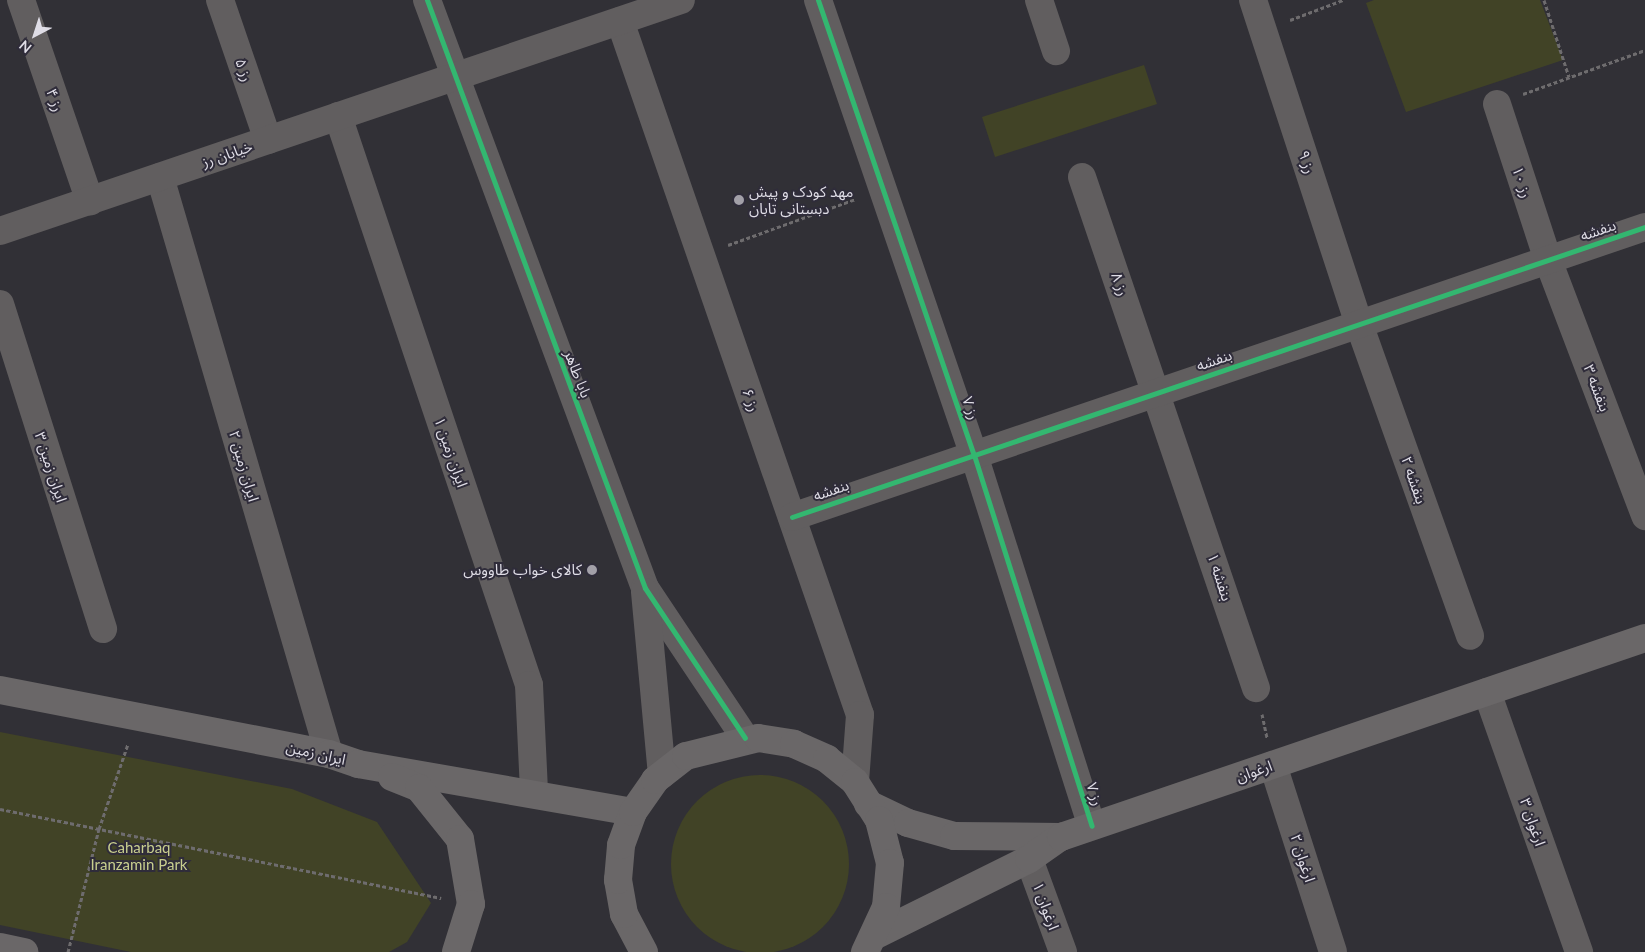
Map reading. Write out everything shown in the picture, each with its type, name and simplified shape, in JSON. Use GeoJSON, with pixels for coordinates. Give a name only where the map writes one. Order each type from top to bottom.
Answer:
{"type":"FeatureCollection","features":[{"type":"Feature","properties":{"kind":"main road","name":"ارغوان"},"geometry":{"type":"LineString","coordinates":[[871,944],[1029,859],[1061,837],[1645,638]]}},
{"type":"Feature","properties":{"kind":"main road","name":"ایران زمین"},"geometry":{"type":"LineString","coordinates":[[0,690],[328,754],[358,764],[534,793],[632,812]]}},
{"type":"Feature","properties":{"kind":"main road"},"geometry":{"type":"LineString","coordinates":[[644,952],[624,914],[618,880],[621,845],[632,812],[662,774],[686,756],[744,738],[794,744],[827,759],[862,793],[908,823],[954,836],[1061,837]]}},
{"type":"Feature","properties":{"kind":"main road"},"geometry":{"type":"LineString","coordinates":[[358,764],[419,788],[460,840],[472,904],[456,952]]}},
{"type":"Feature","properties":{"kind":"main road"},"geometry":{"type":"LineString","coordinates":[[862,793],[879,820],[890,863],[886,908],[871,944]]}},
{"type":"Feature","properties":{"kind":"main road"},"geometry":{"type":"LineString","coordinates":[[0,947],[24,952]]}},
{"type":"Feature","properties":{"kind":"street","name":"رز ۴"},"geometry":{"type":"LineString","coordinates":[[21,0],[90,201]]}},
{"type":"Feature","properties":{"kind":"street","name":"رز ۵"},"geometry":{"type":"LineString","coordinates":[[220,0],[268,140]]}},
{"type":"Feature","properties":{"kind":"street","name":"بابا طاهر"},"geometry":{"type":"LineString","coordinates":[[427,0],[453,77],[645,588],[744,738]]}},
{"type":"Feature","properties":{"kind":"street","name":"خیابان رز"},"geometry":{"type":"LineString","coordinates":[[0,231],[681,0]]}},
{"type":"Feature","properties":{"kind":"street","name":"رز ۷"},"geometry":{"type":"LineString","coordinates":[[818,0],[974,455],[1092,826]]}},
{"type":"Feature","properties":{"kind":"street"},"geometry":{"type":"LineString","coordinates":[[1039,0],[1056,51]]}},
{"type":"Feature","properties":{"kind":"street","name":"رز ۹"},"geometry":{"type":"LineString","coordinates":[[1253,0],[1359,324]]}},
{"type":"Feature","properties":{"kind":"street","name":"رز ۶"},"geometry":{"type":"LineString","coordinates":[[620,21],[860,715],[862,793]]}},
{"type":"Feature","properties":{"kind":"street","name":"رز ۱۰"},"geometry":{"type":"LineString","coordinates":[[1497,104],[1548,260]]}},
{"type":"Feature","properties":{"kind":"street","name":"ایران زمین ۱"},"geometry":{"type":"LineString","coordinates":[[338,116],[529,685],[534,793]]}},
{"type":"Feature","properties":{"kind":"street","name":"ایران زمین ۲"},"geometry":{"type":"LineString","coordinates":[[160,177],[328,754]]}},
{"type":"Feature","properties":{"kind":"street","name":"رز ۸"},"geometry":{"type":"LineString","coordinates":[[1082,177],[1159,392]]}},
{"type":"Feature","properties":{"kind":"street","name":"بنفشه"},"geometry":{"type":"LineString","coordinates":[[792,517],[1645,227]]}},
{"type":"Feature","properties":{"kind":"street","name":"بنفشه ۳"},"geometry":{"type":"LineString","coordinates":[[1548,260],[1645,516]]}},
{"type":"Feature","properties":{"kind":"street","name":"ایران زمین ۳"},"geometry":{"type":"LineString","coordinates":[[0,304],[103,629]]}},
{"type":"Feature","properties":{"kind":"street","name":"بنفشه ۲"},"geometry":{"type":"LineString","coordinates":[[1359,324],[1470,636]]}},
{"type":"Feature","properties":{"kind":"street","name":"بنفشه ۱"},"geometry":{"type":"LineString","coordinates":[[1159,392],[1256,688]]}},
{"type":"Feature","properties":{"kind":"street"},"geometry":{"type":"LineString","coordinates":[[645,588],[662,774]]}},
{"type":"Feature","properties":{"kind":"street","name":"ارغوان ۳"},"geometry":{"type":"LineString","coordinates":[[1487,692],[1579,952]]}},
{"type":"Feature","properties":{"kind":"street","name":"ارغوان ۲"},"geometry":{"type":"LineString","coordinates":[[1274,765],[1333,952]]}},
{"type":"Feature","properties":{"kind":"street","name":"ارغوان ۱"},"geometry":{"type":"LineString","coordinates":[[1029,859],[1063,952]]}},
{"type":"Feature","properties":{"kind":"path"},"geometry":{"type":"LineString","coordinates":[[1264,30],[1343,0]]}},
{"type":"Feature","properties":{"kind":"path"},"geometry":{"type":"LineString","coordinates":[[1544,0],[1570,78]]}},
{"type":"Feature","properties":{"kind":"path"},"geometry":{"type":"LineString","coordinates":[[1497,104],[1645,50]]}},
{"type":"Feature","properties":{"kind":"path"},"geometry":{"type":"LineString","coordinates":[[701,255],[883,189]]}},
{"type":"Feature","properties":{"kind":"path"},"geometry":{"type":"LineString","coordinates":[[1256,688],[1274,765]]}},
{"type":"Feature","properties":{"kind":"path"},"geometry":{"type":"LineString","coordinates":[[68,952],[99,829],[136,718]]}},
{"type":"Feature","properties":{"kind":"path"},"geometry":{"type":"LineString","coordinates":[[0,809],[472,904]]}},
{"type":"Feature","properties":{"kind":"green space"},"geometry":{"type":"Polygon","coordinates":[[[1374,0],[1540,0],[1563,60],[1406,112],[1366,3],[1374,0]]]}},
{"type":"Feature","properties":{"kind":"green space"},"geometry":{"type":"Polygon","coordinates":[[[1144,65],[1157,104],[995,157],[982,117],[1144,65]]]}},
{"type":"Feature","properties":{"kind":"green space","name":"Caharbaq Iranzamin Park"},"geometry":{"type":"Polygon","coordinates":[[[0,732],[292,789],[377,822],[431,903],[407,942],[389,952],[131,952],[0,925],[0,732]]]}},
{"type":"Feature","properties":{"kind":"green space"},"geometry":{"type":"Polygon","coordinates":[[[760,775],[794,782],[809,790],[823,801],[834,815],[842,830],[849,864],[842,898],[834,913],[823,927],[809,938],[794,946],[760,953],[726,946],[711,938],[697,927],[686,913],[678,898],[671,864],[678,830],[686,815],[697,801],[711,790],[726,782],[760,775]]]}},
{"type":"Feature","properties":{"kind":"cycle path"},"geometry":{"type":"LineString","coordinates":[[427,0],[645,588],[745,738]]}},
{"type":"Feature","properties":{"kind":"cycle path"},"geometry":{"type":"LineString","coordinates":[[818,0],[974,455],[1092,826]]}},
{"type":"Feature","properties":{"kind":"cycle path"},"geometry":{"type":"LineString","coordinates":[[792,517],[1645,227]]}},
{"type":"Feature","properties":{"kind":"place","name":"مهد کودک و پیش دبستانی تابان"},"geometry":{"type":"Point","coordinates":[739,200]}},
{"type":"Feature","properties":{"kind":"place","name":"کالای خواب طاووس"},"geometry":{"type":"Point","coordinates":[592,570]}}]}
